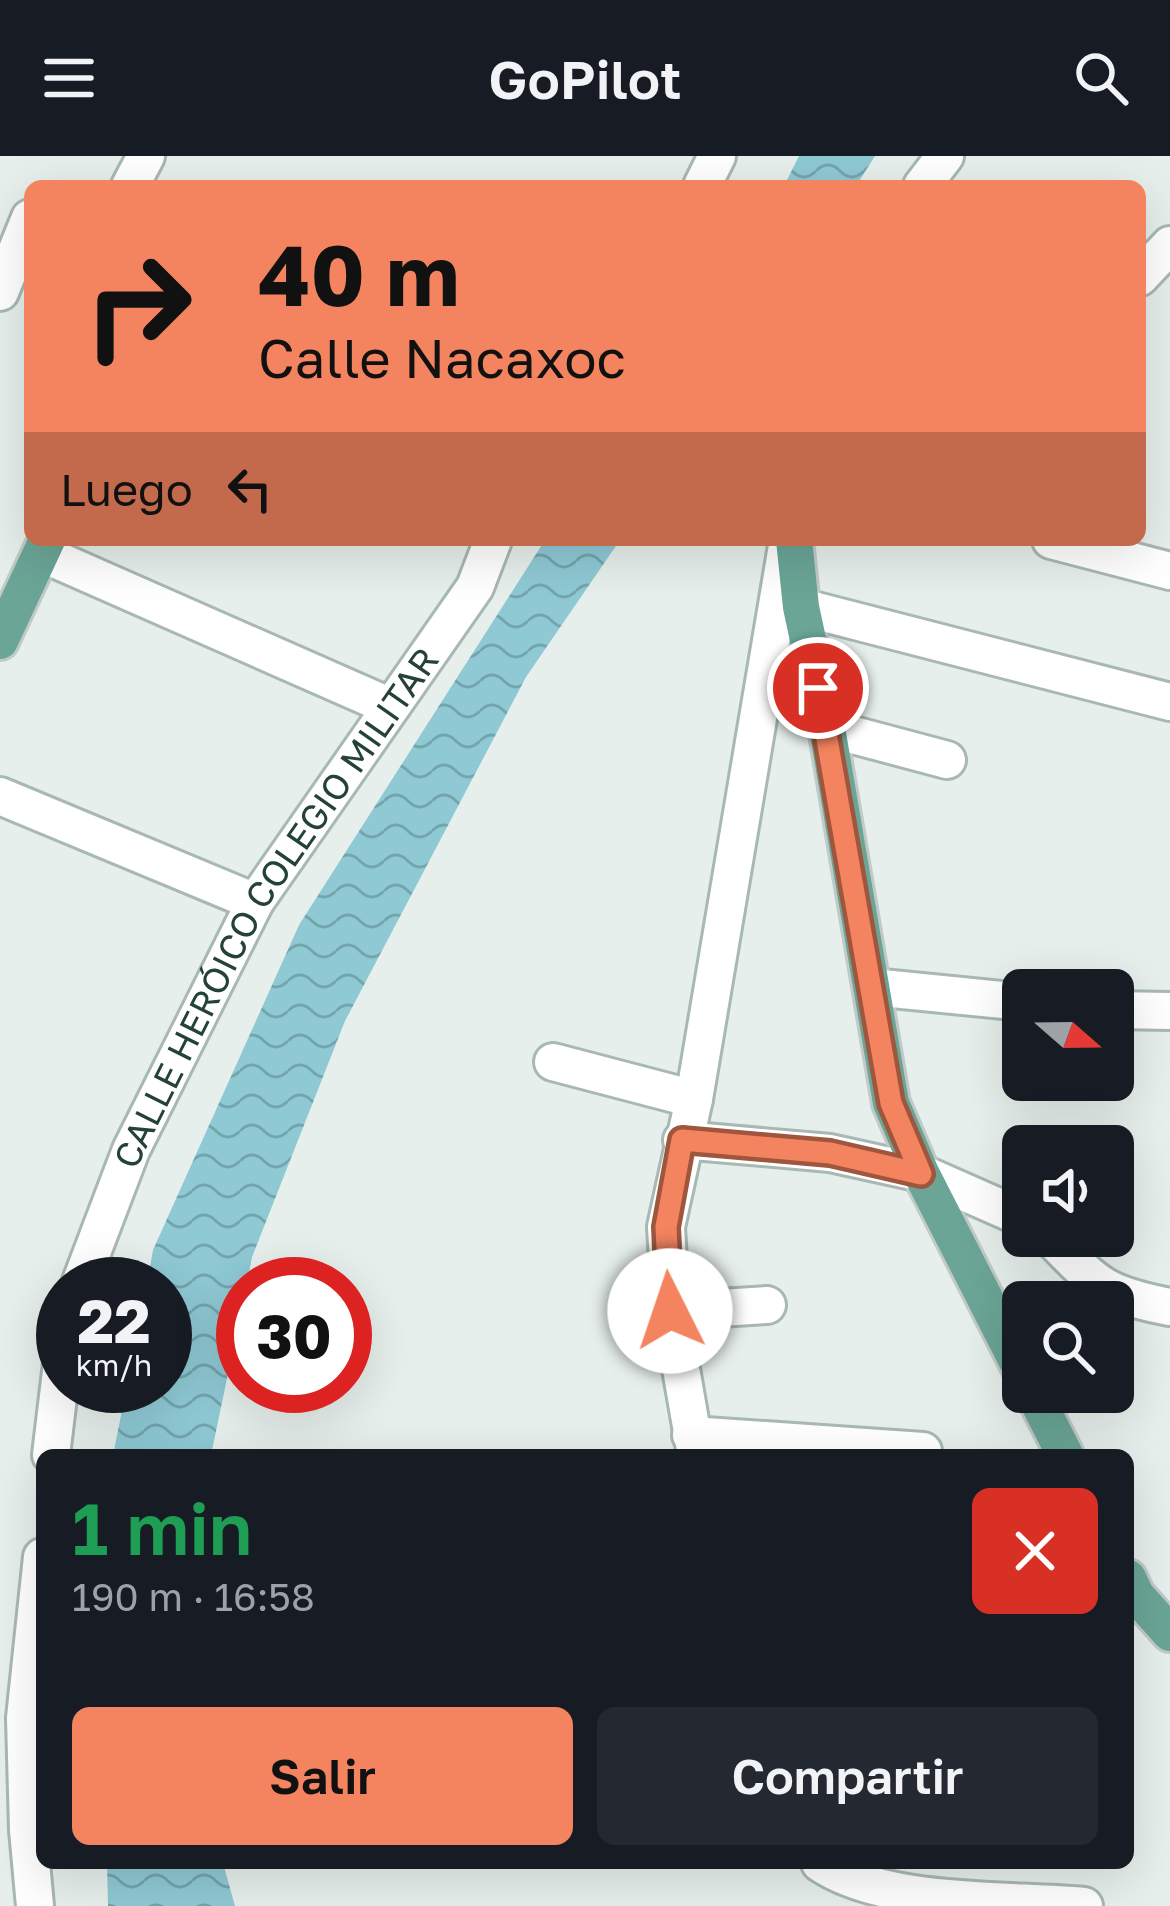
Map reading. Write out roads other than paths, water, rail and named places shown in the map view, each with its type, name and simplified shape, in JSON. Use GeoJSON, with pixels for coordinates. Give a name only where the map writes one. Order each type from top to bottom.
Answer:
{"type":"FeatureCollection","features":[{"type":"Feature","properties":{"kind":"main road"},"geometry":{"type":"LineString","coordinates":[[792,546],[891,1103],[921,1174],[1002,1332]]}},
{"type":"Feature","properties":{"kind":"main road"},"geometry":{"type":"LineString","coordinates":[[0,641],[44,547]]}},
{"type":"Feature","properties":{"kind":"main road"},"geometry":{"type":"LineString","coordinates":[[1044,1413],[1062,1449]]}},
{"type":"Feature","properties":{"kind":"main road"},"geometry":{"type":"LineString","coordinates":[[1134,1593],[1170,1634]]}},
{"type":"Feature","properties":{"kind":"street"},"geometry":{"type":"LineString","coordinates":[[927,180],[945,156]]}},
{"type":"Feature","properties":{"kind":"street"},"geometry":{"type":"LineString","coordinates":[[0,292],[24,233]]}},
{"type":"Feature","properties":{"kind":"street"},"geometry":{"type":"LineString","coordinates":[[1146,271],[1170,245]]}},
{"type":"Feature","properties":{"kind":"street","name":"CALLE HERÓICO COLEGIO MILITAR"},"geometry":{"type":"LineString","coordinates":[[90,1257],[131,1150],[255,902],[475,587],[491,546]]}},
{"type":"Feature","properties":{"kind":"street"},"geometry":{"type":"LineString","coordinates":[[790,546],[694,1099],[666,1227],[670,1311],[693,1445],[846,1449]]}},
{"type":"Feature","properties":{"kind":"street"},"geometry":{"type":"LineString","coordinates":[[1074,546],[1170,571]]}},
{"type":"Feature","properties":{"kind":"street"},"geometry":{"type":"LineString","coordinates":[[44,547],[391,707]]}},
{"type":"Feature","properties":{"kind":"street"},"geometry":{"type":"LineString","coordinates":[[801,607],[1170,702]]}},
{"type":"Feature","properties":{"kind":"street"},"geometry":{"type":"LineString","coordinates":[[827,728],[947,760]]}},
{"type":"Feature","properties":{"kind":"street"},"geometry":{"type":"LineString","coordinates":[[0,796],[255,902]]}},
{"type":"Feature","properties":{"kind":"street"},"geometry":{"type":"LineString","coordinates":[[872,987],[1002,1000]]}},
{"type":"Feature","properties":{"kind":"street"},"geometry":{"type":"LineString","coordinates":[[1134,1010],[1170,1011]]}},
{"type":"Feature","properties":{"kind":"street"},"geometry":{"type":"LineString","coordinates":[[553,1062],[694,1099]]}},
{"type":"Feature","properties":{"kind":"street"},"geometry":{"type":"LineString","coordinates":[[682,1140],[830,1153],[921,1174],[1002,1209]]}},
{"type":"Feature","properties":{"kind":"street"},"geometry":{"type":"LineString","coordinates":[[1070,1257],[1096,1284],[1130,1299],[1170,1307]]}},
{"type":"Feature","properties":{"kind":"street"},"geometry":{"type":"LineString","coordinates":[[670,1311],[767,1305]]}},
{"type":"Feature","properties":{"kind":"street"},"geometry":{"type":"LineString","coordinates":[[52,1449],[56,1413]]}},
{"type":"Feature","properties":{"kind":"street"},"geometry":{"type":"LineString","coordinates":[[35,1906],[26,1718],[36,1617]]}},
{"type":"Feature","properties":{"kind":"street"},"geometry":{"type":"LineString","coordinates":[[830,1869],[860,1886],[930,1898],[1084,1906]]}},
{"type":"Feature","properties":{"kind":"water"},"geometry":{"type":"Polygon","coordinates":[[[799,156],[875,156],[860,180],[787,180],[799,156]]]}},
{"type":"Feature","properties":{"kind":"water"},"geometry":{"type":"Polygon","coordinates":[[[541,546],[616,546],[526,677],[345,1021],[252,1257],[216,1257],[216,1413],[220,1413],[212,1449],[114,1449],[122,1413],[192,1413],[192,1257],[152,1257],[299,925],[541,546]]]}},
{"type":"Feature","properties":{"kind":"water"},"geometry":{"type":"Polygon","coordinates":[[[107,1869],[225,1869],[235,1906],[108,1906],[107,1869]]]}}]}
